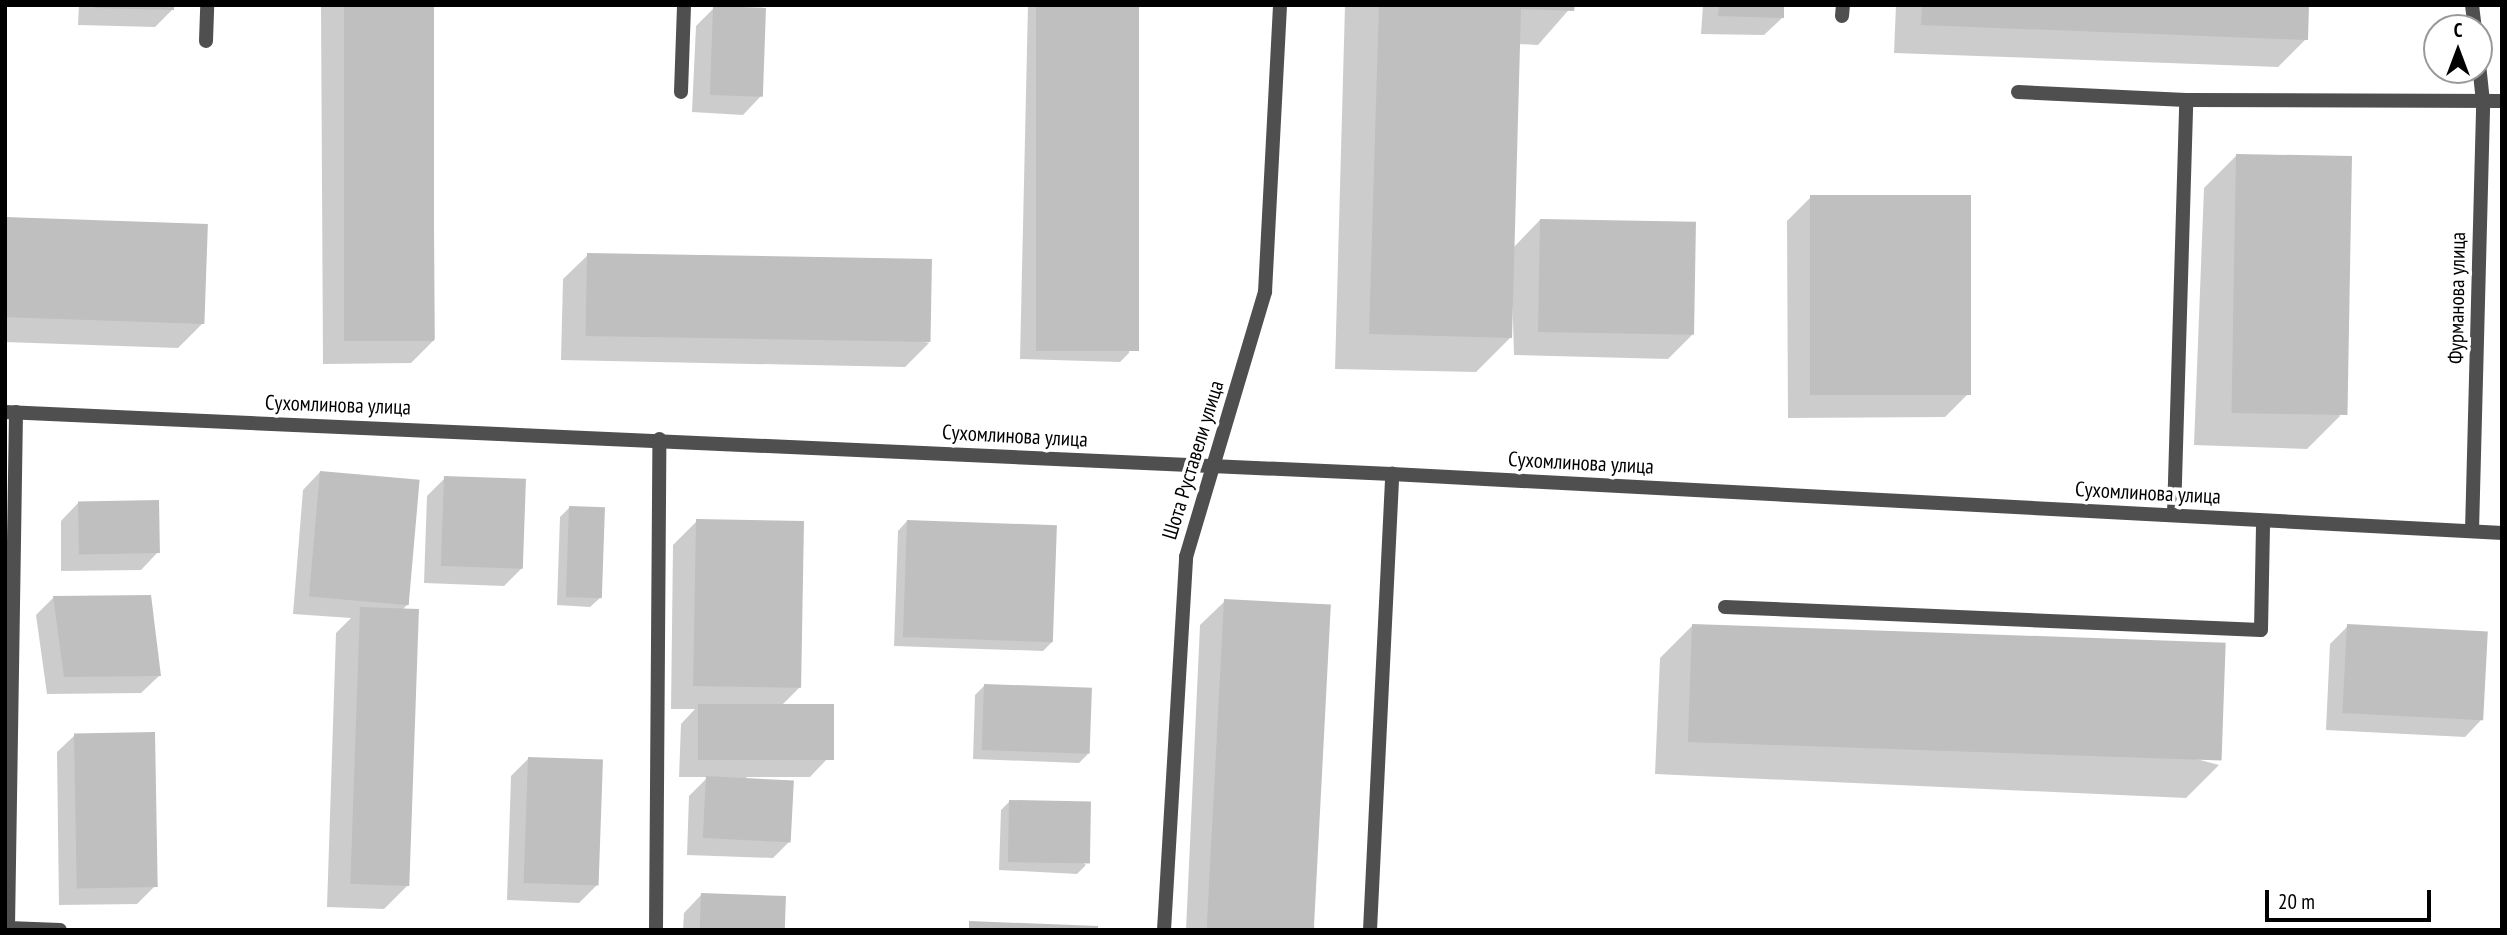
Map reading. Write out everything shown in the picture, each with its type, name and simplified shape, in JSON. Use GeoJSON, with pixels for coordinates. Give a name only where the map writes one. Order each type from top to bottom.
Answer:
{"type":"FeatureCollection","features":[{"type":"Feature","properties":{"kind":"street"},"geometry":{"type":"LineString","coordinates":[[206,41],[207,5]]}},
{"type":"Feature","properties":{"kind":"street"},"geometry":{"type":"LineString","coordinates":[[681,92],[684,5]]}},
{"type":"Feature","properties":{"kind":"street","name":"Шота Руставели улица"},"geometry":{"type":"LineString","coordinates":[[1164,930],[1186,557],[1265,292],[1280,5]]}},
{"type":"Feature","properties":{"kind":"street","name":"Фурманова улица"},"geometry":{"type":"LineString","coordinates":[[2472,531],[2483,102],[2481,84]]}},
{"type":"Feature","properties":{"kind":"street"},"geometry":{"type":"LineString","coordinates":[[2018,92],[2186,100],[2502,102]]}},
{"type":"Feature","properties":{"kind":"street"},"geometry":{"type":"LineString","coordinates":[[2174,515],[2186,100]]}},
{"type":"Feature","properties":{"kind":"street","name":"Сухомлинова улица"},"geometry":{"type":"LineString","coordinates":[[60,930],[8,929],[11,412],[1392,474],[2502,533]]}},
{"type":"Feature","properties":{"kind":"street"},"geometry":{"type":"LineString","coordinates":[[656,930],[659,439]]}},
{"type":"Feature","properties":{"kind":"street"},"geometry":{"type":"LineString","coordinates":[[1370,930],[1392,474]]}},
{"type":"Feature","properties":{"kind":"street"},"geometry":{"type":"LineString","coordinates":[[1725,607],[2261,630],[2263,521]]}},
{"type":"Feature","properties":{"kind":"building"},"geometry":{"type":"Polygon","coordinates":[[[95,5],[174,5],[174,10],[95,8],[95,5]]]}},
{"type":"Feature","properties":{"kind":"building"},"geometry":{"type":"Polygon","coordinates":[[[344,5],[434,5],[434,341],[344,341],[344,5]]]}},
{"type":"Feature","properties":{"kind":"building"},"geometry":{"type":"Polygon","coordinates":[[[1036,5],[1139,5],[1139,351],[1036,351],[1036,5]]]}},
{"type":"Feature","properties":{"kind":"building"},"geometry":{"type":"Polygon","coordinates":[[[1379,5],[1575,5],[1574,11],[1521,9],[1512,338],[1369,334],[1379,5]]]}},
{"type":"Feature","properties":{"kind":"building"},"geometry":{"type":"Polygon","coordinates":[[[1719,5],[1784,5],[1784,18],[1718,16],[1719,5]]]}},
{"type":"Feature","properties":{"kind":"building"},"geometry":{"type":"Polygon","coordinates":[[[1922,5],[2309,5],[2308,40],[1921,25],[1922,5]]]}},
{"type":"Feature","properties":{"kind":"building"},"geometry":{"type":"Polygon","coordinates":[[[713,6],[766,8],[763,97],[710,95],[713,6]]]}},
{"type":"Feature","properties":{"kind":"building"},"geometry":{"type":"Polygon","coordinates":[[[2236,154],[2352,156],[2347,415],[2231,413],[2236,154]]]}},
{"type":"Feature","properties":{"kind":"building"},"geometry":{"type":"Polygon","coordinates":[[[1810,195],[1971,195],[1971,395],[1810,395],[1810,195]]]}},
{"type":"Feature","properties":{"kind":"building"},"geometry":{"type":"Polygon","coordinates":[[[5,217],[208,224],[204,324],[5,317],[5,217]]]}},
{"type":"Feature","properties":{"kind":"building"},"geometry":{"type":"Polygon","coordinates":[[[1540,219],[1696,222],[1694,335],[1538,332],[1540,219]]]}},
{"type":"Feature","properties":{"kind":"building"},"geometry":{"type":"Polygon","coordinates":[[[587,253],[932,259],[930,342],[586,336],[587,253]]]}},
{"type":"Feature","properties":{"kind":"building"},"geometry":{"type":"Polygon","coordinates":[[[320,471],[420,480],[409,605],[309,597],[320,471]]]}},
{"type":"Feature","properties":{"kind":"building"},"geometry":{"type":"Polygon","coordinates":[[[444,476],[526,479],[523,569],[441,566],[444,476]]]}},
{"type":"Feature","properties":{"kind":"building"},"geometry":{"type":"Polygon","coordinates":[[[159,500],[160,553],[79,554],[78,501],[159,500]]]}},
{"type":"Feature","properties":{"kind":"building"},"geometry":{"type":"Polygon","coordinates":[[[569,506],[605,507],[602,598],[566,597],[569,506]]]}},
{"type":"Feature","properties":{"kind":"building"},"geometry":{"type":"Polygon","coordinates":[[[696,519],[804,521],[801,688],[693,686],[696,519]]]}},
{"type":"Feature","properties":{"kind":"building"},"geometry":{"type":"Polygon","coordinates":[[[907,520],[1057,525],[1053,642],[903,637],[907,520]]]}},
{"type":"Feature","properties":{"kind":"building"},"geometry":{"type":"Polygon","coordinates":[[[151,595],[161,676],[64,677],[53,596],[151,595]]]}},
{"type":"Feature","properties":{"kind":"building"},"geometry":{"type":"Polygon","coordinates":[[[1224,599],[1331,605],[1314,930],[1207,930],[1224,599]]]}},
{"type":"Feature","properties":{"kind":"building"},"geometry":{"type":"Polygon","coordinates":[[[360,607],[419,609],[409,886],[350,884],[360,607]]]}},
{"type":"Feature","properties":{"kind":"building"},"geometry":{"type":"Polygon","coordinates":[[[1692,624],[2226,643],[2222,761],[1688,742],[1692,624]]]}},
{"type":"Feature","properties":{"kind":"building"},"geometry":{"type":"Polygon","coordinates":[[[2347,624],[2488,631],[2483,720],[2342,713],[2347,624]]]}},
{"type":"Feature","properties":{"kind":"building"},"geometry":{"type":"Polygon","coordinates":[[[984,684],[1092,688],[1090,754],[982,750],[984,684]]]}},
{"type":"Feature","properties":{"kind":"building"},"geometry":{"type":"Polygon","coordinates":[[[698,704],[834,704],[834,760],[698,760],[698,704]]]}},
{"type":"Feature","properties":{"kind":"building"},"geometry":{"type":"Polygon","coordinates":[[[155,732],[158,887],[77,888],[74,733],[155,732]]]}},
{"type":"Feature","properties":{"kind":"building"},"geometry":{"type":"Polygon","coordinates":[[[528,757],[603,760],[599,886],[524,883],[528,757]]]}},
{"type":"Feature","properties":{"kind":"building"},"geometry":{"type":"Polygon","coordinates":[[[706,776],[794,781],[791,843],[703,838],[706,776]]]}},
{"type":"Feature","properties":{"kind":"building"},"geometry":{"type":"Polygon","coordinates":[[[1009,800],[1091,801],[1090,863],[1008,862],[1009,800]]]}},
{"type":"Feature","properties":{"kind":"building"},"geometry":{"type":"Polygon","coordinates":[[[701,893],[786,896],[785,930],[700,930],[701,893]]]}},
{"type":"Feature","properties":{"kind":"building"},"geometry":{"type":"Polygon","coordinates":[[[969,921],[1098,926],[1098,930],[969,930],[969,921]]]}}]}
